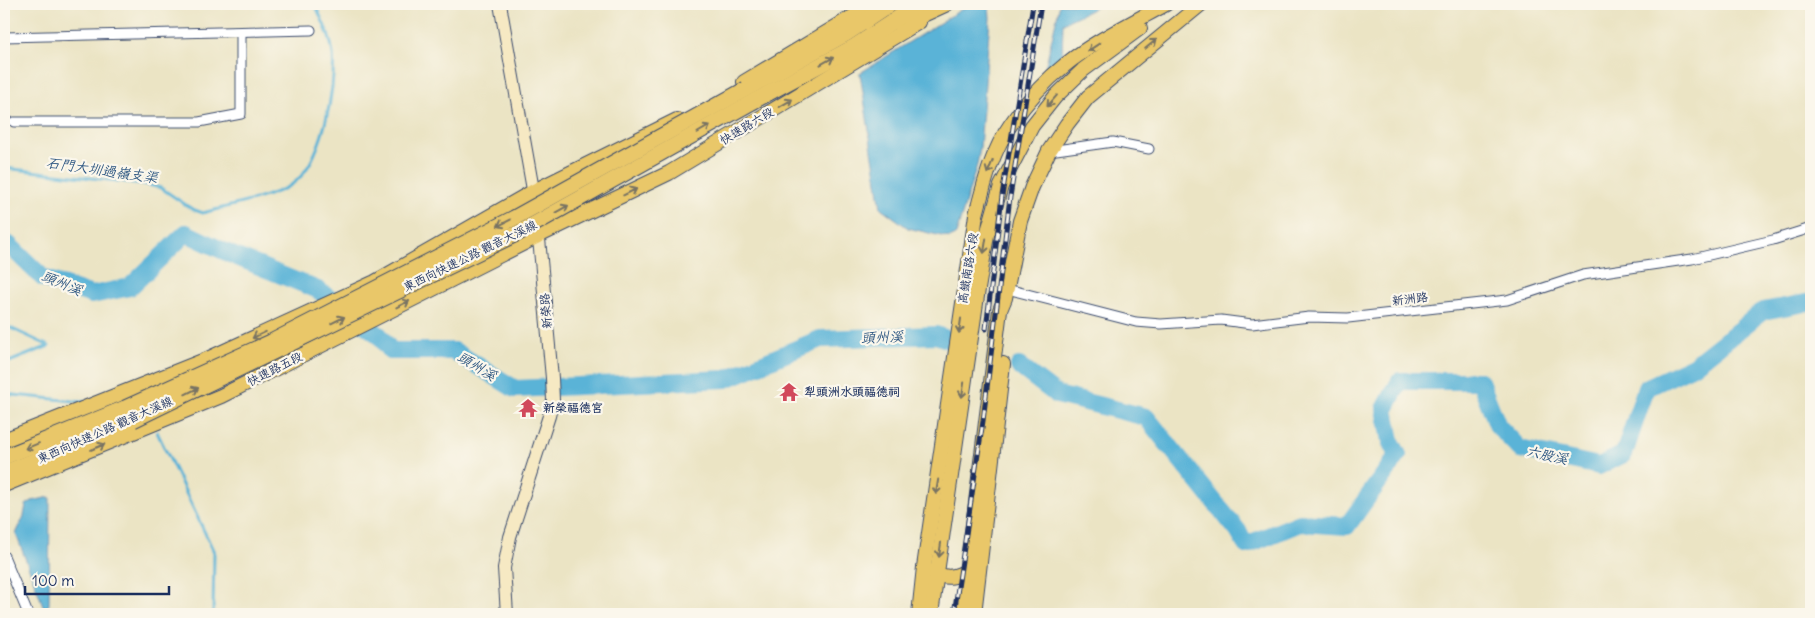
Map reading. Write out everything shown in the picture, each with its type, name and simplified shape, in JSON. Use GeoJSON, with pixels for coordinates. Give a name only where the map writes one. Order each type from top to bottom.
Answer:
{"type":"FeatureCollection","features":[{"type":"Feature","properties":{"kind":"highway"},"geometry":{"type":"LineString","coordinates":[[850,40],[885,4]]}},
{"type":"Feature","properties":{"kind":"highway","name":"東西向快速公路 觀音大溪線"},"geometry":{"type":"LineString","coordinates":[[850,40],[891,4]]}},
{"type":"Feature","properties":{"kind":"highway","name":"東西向快速公路 觀音大溪線"},"geometry":{"type":"LineString","coordinates":[[4,457],[125,408],[271,342],[750,95],[919,4]]}},
{"type":"Feature","properties":{"kind":"highway"},"geometry":{"type":"LineString","coordinates":[[850,40],[947,4]]}},
{"type":"Feature","properties":{"kind":"highway","name":"東西向快速公路 觀音大溪線"},"geometry":{"type":"LineString","coordinates":[[4,473],[133,420],[520,232],[750,95]]}},
{"type":"Feature","properties":{"kind":"main road"},"geometry":{"type":"LineString","coordinates":[[4,440],[205,360],[375,282],[534,191],[702,107],[874,4]]}},
{"type":"Feature","properties":{"kind":"main road","name":"快速路六段"},"geometry":{"type":"LineString","coordinates":[[538,236],[669,174],[947,4]]}},
{"type":"Feature","properties":{"kind":"main road","name":"高鐵南路六段"},"geometry":{"type":"LineString","coordinates":[[919,614],[973,234],[986,178],[996,152],[1011,124],[1040,89],[1066,64],[1166,4]]}},
{"type":"Feature","properties":{"kind":"main road","name":"高鐵南路六段"},"geometry":{"type":"LineString","coordinates":[[934,612],[936,573],[987,235],[1001,186],[1032,126],[1055,97],[1083,70],[1171,4]]}},
{"type":"Feature","properties":{"kind":"main road"},"geometry":{"type":"LineString","coordinates":[[962,614],[1000,310],[1006,293],[1020,221],[1032,187],[1049,151],[1066,124],[1088,97],[1201,4]]}},
{"type":"Feature","properties":{"kind":"main road","name":"快速路五段"},"geometry":{"type":"LineString","coordinates":[[4,485],[221,396],[538,236]]}},
{"type":"Feature","properties":{"kind":"main road"},"geometry":{"type":"LineString","coordinates":[[974,614],[1008,309],[1006,293]]}},
{"type":"Feature","properties":{"kind":"main road"},"geometry":{"type":"LineString","coordinates":[[936,573],[942,577],[956,577],[967,571]]}},
{"type":"Feature","properties":{"kind":"main road"},"geometry":{"type":"LineString","coordinates":[[921,594],[934,612]]}},
{"type":"Feature","properties":{"kind":"street","name":"新榮路"},"geometry":{"type":"LineString","coordinates":[[500,4],[534,191],[552,378],[552,400],[549,416],[510,537],[504,568],[506,614]]}},
{"type":"Feature","properties":{"kind":"street"},"geometry":{"type":"LineString","coordinates":[[4,37],[311,30]]}},
{"type":"Feature","properties":{"kind":"street"},"geometry":{"type":"LineString","coordinates":[[14,122],[199,122],[241,114],[242,32]]}},
{"type":"Feature","properties":{"kind":"street"},"geometry":{"type":"LineString","coordinates":[[1049,151],[1113,142],[1149,149]]}},
{"type":"Feature","properties":{"kind":"street","name":"新洲路"},"geometry":{"type":"LineString","coordinates":[[1006,293],[1078,306],[1136,322],[1161,324],[1221,320],[1252,324],[1308,317],[1348,318],[1507,300],[1583,275],[1692,259],[1773,240],[1811,228]]}},
{"type":"Feature","properties":{"kind":"street"},"geometry":{"type":"LineString","coordinates":[[4,556],[28,614]]}},
{"type":"Feature","properties":{"kind":"water"},"geometry":{"type":"Polygon","coordinates":[[[970,4],[989,4],[990,18],[980,148],[977,165],[956,234],[950,238],[908,228],[881,208],[860,73],[970,4]]]}},
{"type":"Feature","properties":{"kind":"water"},"geometry":{"type":"Polygon","coordinates":[[[1060,4],[1103,4],[1063,23],[1062,60],[1045,68],[1060,4]]]}},
{"type":"Feature","properties":{"kind":"water"},"geometry":{"type":"Polygon","coordinates":[[[50,497],[49,605],[44,608],[16,534],[24,516],[26,505],[32,501],[50,497]]]}},
{"type":"Feature","properties":{"kind":"waterway","name":"石門大圳過嶺支渠"},"geometry":{"type":"LineString","coordinates":[[4,168],[144,184],[161,188],[192,209],[203,213],[261,198],[282,190],[302,175],[311,161],[319,144],[329,106],[333,54],[328,35],[315,4]]}},
{"type":"Feature","properties":{"kind":"waterway","name":"頭州溪"},"geometry":{"type":"LineString","coordinates":[[4,244],[8,244],[43,278],[92,295],[130,287],[186,233],[232,255],[318,290],[379,335],[391,351],[454,351],[515,389],[726,379],[820,339],[936,335],[953,341]]}},
{"type":"Feature","properties":{"kind":"waterway","name":"六股溪"},"geometry":{"type":"LineString","coordinates":[[1019,366],[1057,395],[1146,417],[1238,531],[1246,545],[1300,523],[1347,526],[1398,455],[1391,441],[1385,409],[1400,381],[1480,381],[1498,426],[1520,449],[1599,466],[1624,454],[1646,388],[1693,366],[1763,311],[1811,302]]}},
{"type":"Feature","properties":{"kind":"waterway","name":"石門大圳過嶺支渠"},"geometry":{"type":"LineString","coordinates":[[4,325],[49,346],[4,364]]}},
{"type":"Feature","properties":{"kind":"waterway","name":"石門大圳過嶺支渠"},"geometry":{"type":"LineString","coordinates":[[4,394],[84,402]]}},
{"type":"Feature","properties":{"kind":"waterway","name":"石門大圳過嶺支渠"},"geometry":{"type":"LineString","coordinates":[[157,432],[214,552],[213,614]]}},
{"type":"Feature","properties":{"kind":"railway"},"geometry":{"type":"LineString","coordinates":[[986,329],[1002,196],[1033,4]]}},
{"type":"Feature","properties":{"kind":"railway"},"geometry":{"type":"LineString","coordinates":[[954,614],[983,421],[1010,197],[1041,4]]}},
{"type":"Feature","properties":{"kind":"place","name":"犁頭洲水頭福德祠"},"geometry":{"type":"Point","coordinates":[789,392]}},
{"type":"Feature","properties":{"kind":"place","name":"新榮福德宮"},"geometry":{"type":"Point","coordinates":[528,408]}}]}
